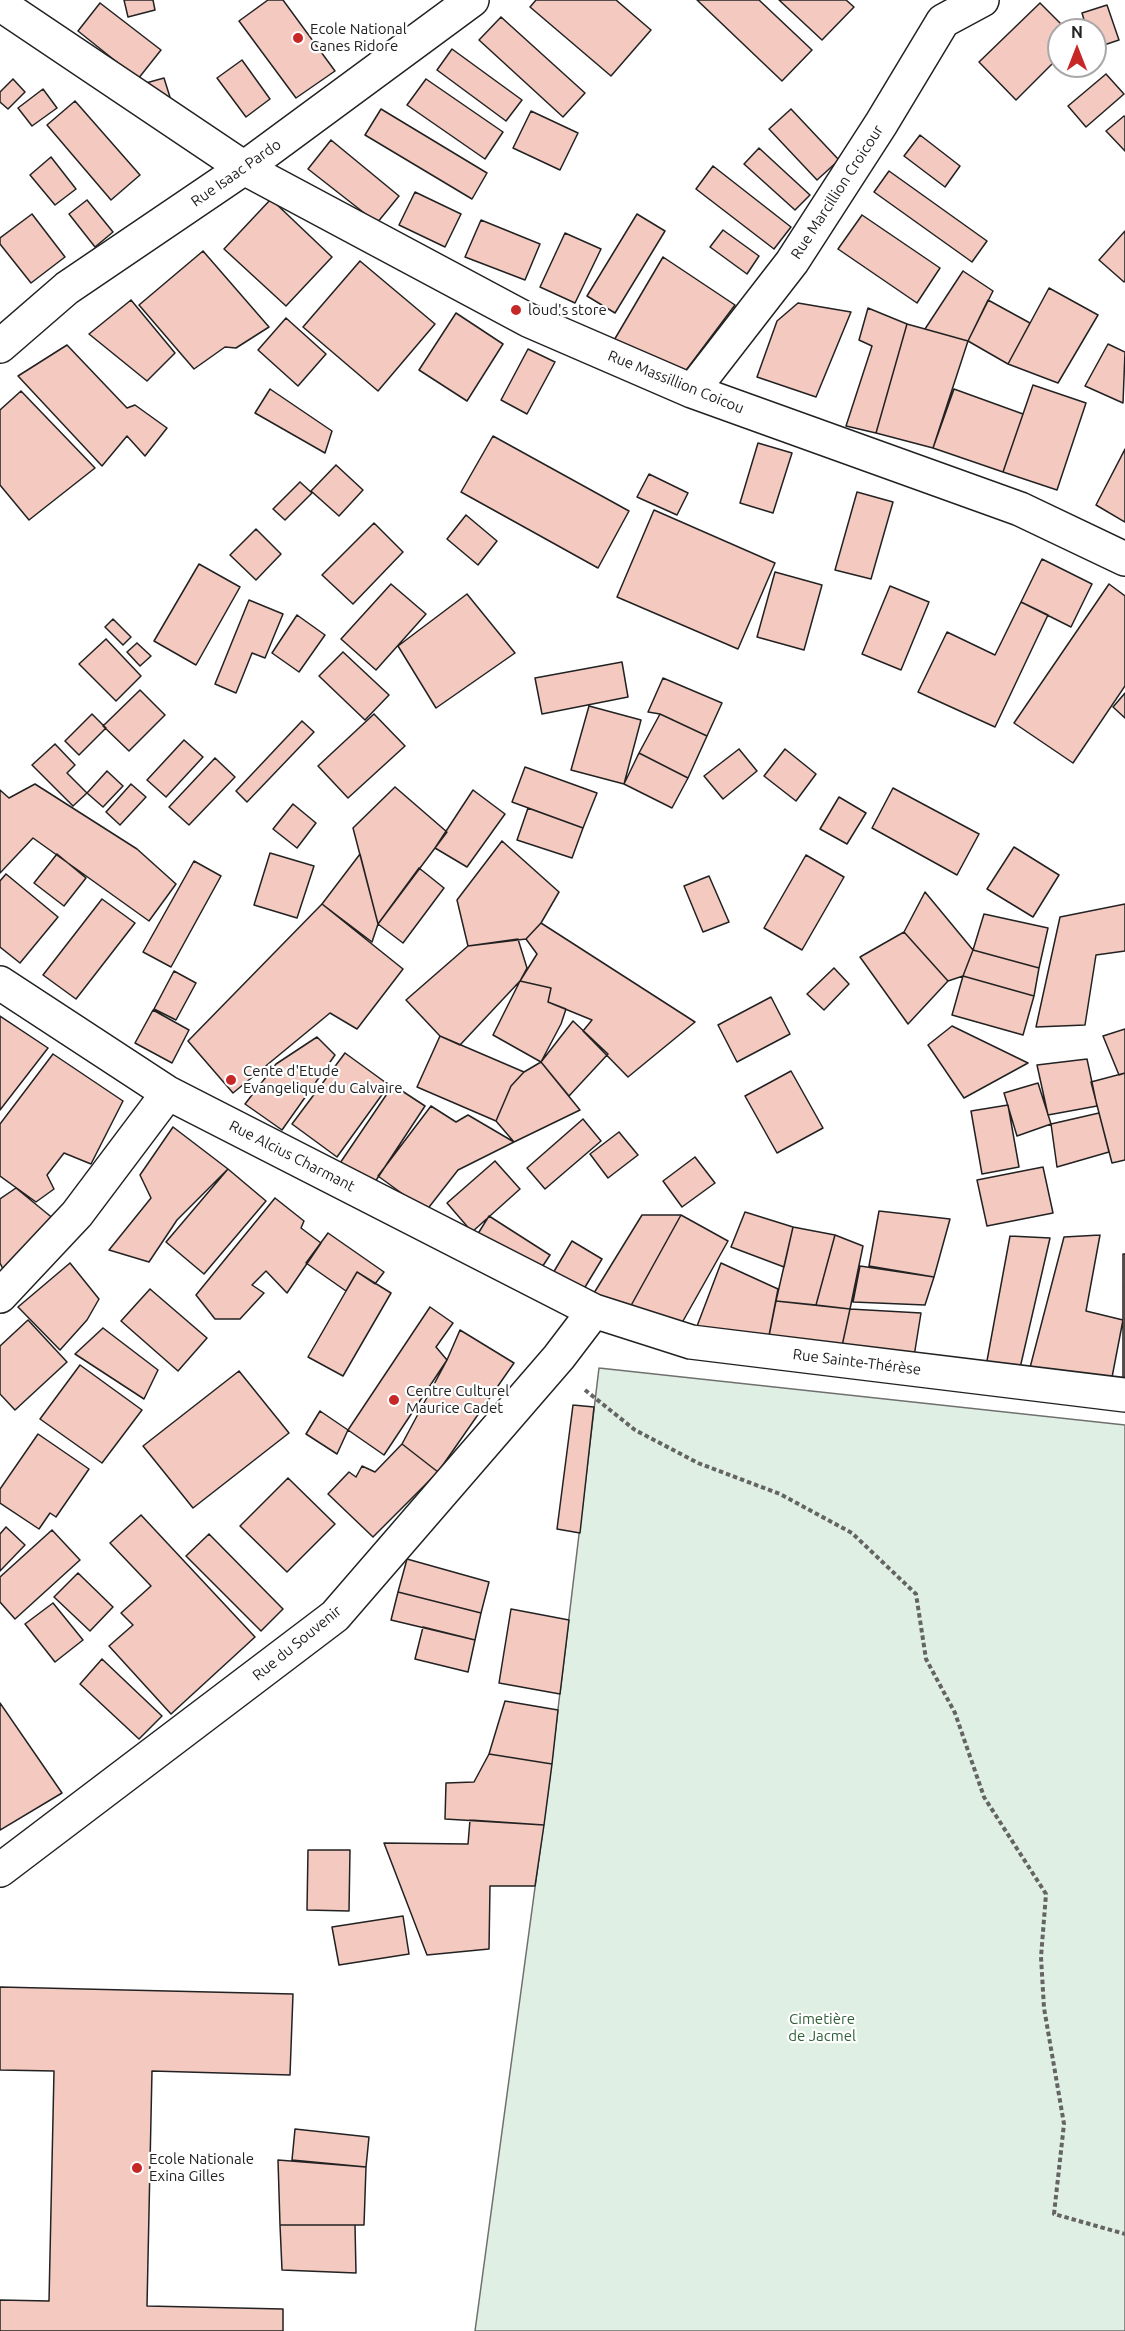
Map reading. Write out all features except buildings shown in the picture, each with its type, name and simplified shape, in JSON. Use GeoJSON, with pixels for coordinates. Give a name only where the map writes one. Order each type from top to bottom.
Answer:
{"type":"FeatureCollection","features":[{"type":"Feature","properties":{"kind":"street","name":"Rue Isaac Pardo"},"geometry":{"type":"LineString","coordinates":[[0,346],[67,288],[244,168],[472,0]]}},
{"type":"Feature","properties":{"kind":"street","name":"Rue Marcillion Croicour"},"geometry":{"type":"LineString","coordinates":[[692,391],[792,262],[881,124],[943,21],[982,0]]}},
{"type":"Feature","properties":{"kind":"street","name":"Rue Massillion Coicou"},"geometry":{"type":"LineString","coordinates":[[0,4],[244,168],[528,320],[692,391],[1020,509],[1125,559]]}},
{"type":"Feature","properties":{"kind":"street","name":"Rue Alcius Charmant"},"geometry":{"type":"LineString","coordinates":[[0,983],[168,1093],[594,1311]]}},
{"type":"Feature","properties":{"kind":"street"},"geometry":{"type":"LineString","coordinates":[[0,1296],[77,1214],[168,1093]]}},
{"type":"Feature","properties":{"kind":"street","name":"Rue du Souvenir"},"geometry":{"type":"LineString","coordinates":[[0,1870],[335,1616],[559,1357],[594,1311]]}},
{"type":"Feature","properties":{"kind":"street","name":"Rue Sainte-Thérèse"},"geometry":{"type":"LineString","coordinates":[[594,1311],[691,1342],[1125,1395]]}},
{"type":"Feature","properties":{"kind":"path"},"geometry":{"type":"LineString","coordinates":[[559,1357],[587,1394],[635,1430],[698,1463],[780,1494],[852,1533],[916,1594],[926,1659],[955,1713],[984,1797],[1046,1894],[1041,1957],[1044,2008],[1064,2124],[1054,2214],[1125,2234]]}},
{"type":"Feature","properties":{"kind":"green space","name":"Cimetière de Jacmel"},"geometry":{"type":"Polygon","coordinates":[[[599,1368],[1125,1425],[1125,2331],[475,2331],[549,1784],[599,1368]]]}},
{"type":"Feature","properties":{"kind":"place","name":"Ecole National Canes Ridore"},"geometry":{"type":"Point","coordinates":[298,38]}},
{"type":"Feature","properties":{"kind":"place","name":"loud's store"},"geometry":{"type":"Point","coordinates":[516,310]}},
{"type":"Feature","properties":{"kind":"place","name":"Cente d'Etude Evangelique du Calvaire"},"geometry":{"type":"Point","coordinates":[231,1080]}},
{"type":"Feature","properties":{"kind":"place","name":"Centre Culturel Maurice Cadet"},"geometry":{"type":"Point","coordinates":[394,1400]}},
{"type":"Feature","properties":{"kind":"place","name":"Ecole Nationale Exina Gilles"},"geometry":{"type":"Point","coordinates":[137,2168]}}]}
